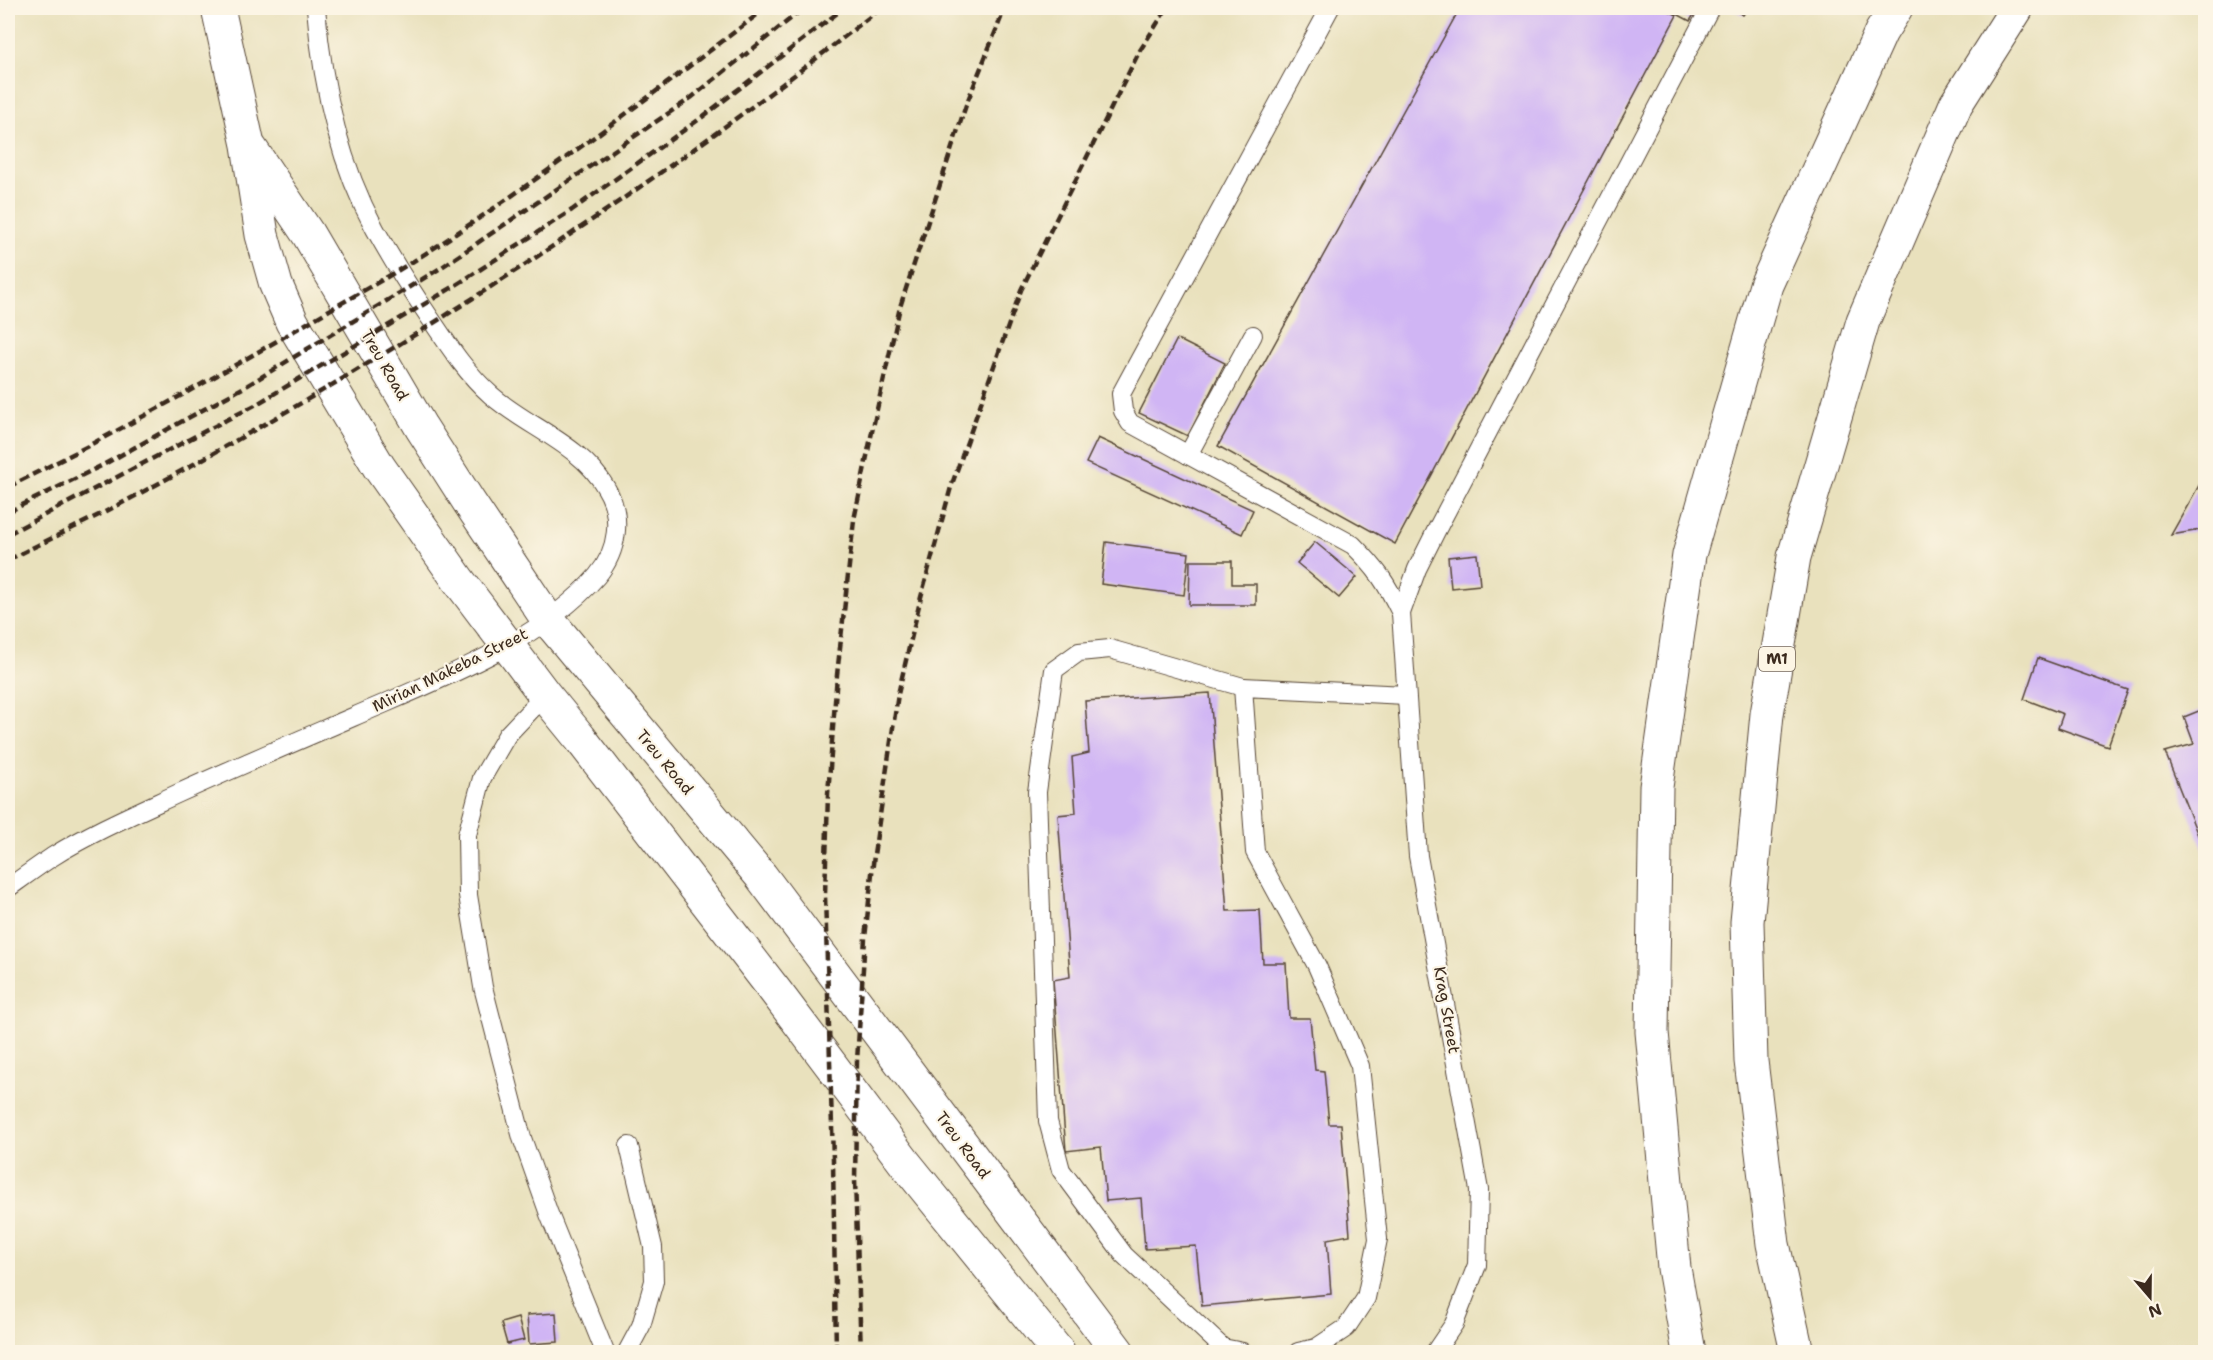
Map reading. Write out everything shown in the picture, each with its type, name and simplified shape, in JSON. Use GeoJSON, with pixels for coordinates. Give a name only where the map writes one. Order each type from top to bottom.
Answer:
{"type":"FeatureCollection","features":[{"type":"Feature","properties":{"kind":"main road","name":"Treu Road"},"geometry":{"type":"LineString","coordinates":[[218,8],[248,146],[261,234],[276,285],[292,322],[379,467],[459,581],[545,695],[762,973],[904,1162],[1058,1353]]}},
{"type":"Feature","properties":{"kind":"main road"},"geometry":{"type":"LineString","coordinates":[[1689,1353],[1674,1268],[1652,1032],[1656,787],[1689,555],[1766,285],[1881,32],[1896,8]]}},
{"type":"Feature","properties":{"kind":"main road","name":"M1"},"geometry":{"type":"LineString","coordinates":[[1797,1353],[1773,1244],[1751,1061],[1748,922],[1767,714],[1794,556],[1863,321],[1956,104],[2017,8]]}},
{"type":"Feature","properties":{"kind":"main road","name":"Treu Road"},"geometry":{"type":"LineString","coordinates":[[248,146],[308,234],[457,484],[548,620],[761,876],[1118,1353]]}},
{"type":"Feature","properties":{"kind":"lane","name":"Mirian Makeba Street"},"geometry":{"type":"LineString","coordinates":[[8,888],[51,858],[113,823],[247,762],[416,690],[509,645],[548,620],[583,592],[612,553],[617,523],[608,491],[598,475],[582,460],[490,395],[459,361],[408,285],[374,227],[351,176],[334,123],[320,56],[316,8]]}},
{"type":"Feature","properties":{"kind":"lane"},"geometry":{"type":"LineString","coordinates":[[1330,8],[1121,394],[1123,411],[1130,423],[1353,545],[1374,565],[1401,613]]}},
{"type":"Feature","properties":{"kind":"lane"},"geometry":{"type":"LineString","coordinates":[[1401,613],[1417,569],[1436,531],[1710,8]]}},
{"type":"Feature","properties":{"kind":"lane"},"geometry":{"type":"LineString","coordinates":[[1188,455],[1253,334]]}},
{"type":"Feature","properties":{"kind":"lane","name":"Krag Street"},"geometry":{"type":"LineString","coordinates":[[1401,613],[1418,856],[1479,1190],[1477,1265],[1454,1323],[1435,1353]]}},
{"type":"Feature","properties":{"kind":"lane"},"geometry":{"type":"LineString","coordinates":[[1243,1353],[1223,1348],[1124,1255],[1060,1170],[1048,1121],[1037,792],[1054,670],[1079,652],[1110,649],[1243,687],[1406,694]]}},
{"type":"Feature","properties":{"kind":"lane"},"geometry":{"type":"LineString","coordinates":[[1243,687],[1255,852],[1317,966],[1360,1066],[1378,1239],[1366,1298],[1346,1328],[1316,1348],[1298,1353]]}},
{"type":"Feature","properties":{"kind":"lane"},"geometry":{"type":"LineString","coordinates":[[545,695],[507,735],[482,778],[468,835],[468,895],[483,987],[522,1138],[549,1214],[605,1353]]}},
{"type":"Feature","properties":{"kind":"lane"},"geometry":{"type":"LineString","coordinates":[[627,1353],[640,1326],[654,1281],[653,1247],[629,1146]]}},
{"type":"Feature","properties":{"kind":"building"},"geometry":{"type":"Polygon","coordinates":[[[1460,8],[1663,8],[1677,15],[1395,544],[1218,446],[1460,8]]]}},
{"type":"Feature","properties":{"kind":"building"},"geometry":{"type":"Polygon","coordinates":[[[1666,8],[1698,8],[1690,21],[1666,8]]]}},
{"type":"Feature","properties":{"kind":"building"},"geometry":{"type":"Polygon","coordinates":[[[1730,8],[1748,8],[1743,15],[1730,8]]]}},
{"type":"Feature","properties":{"kind":"building"},"geometry":{"type":"Polygon","coordinates":[[[1177,339],[1225,363],[1188,436],[1139,413],[1177,339]]]}},
{"type":"Feature","properties":{"kind":"building"},"geometry":{"type":"Polygon","coordinates":[[[1098,438],[1253,510],[1242,534],[1086,463],[1098,438]]]}},
{"type":"Feature","properties":{"kind":"building"},"geometry":{"type":"Polygon","coordinates":[[[2206,473],[2206,529],[2171,535],[2206,473]]]}},
{"type":"Feature","properties":{"kind":"building"},"geometry":{"type":"Polygon","coordinates":[[[1106,542],[1189,553],[1184,595],[1101,584],[1106,542]]]}},
{"type":"Feature","properties":{"kind":"building"},"geometry":{"type":"Polygon","coordinates":[[[1315,542],[1357,577],[1339,598],[1297,563],[1315,542]]]}},
{"type":"Feature","properties":{"kind":"building"},"geometry":{"type":"Polygon","coordinates":[[[1477,554],[1480,585],[1451,588],[1448,557],[1477,554]]]}},
{"type":"Feature","properties":{"kind":"building"},"geometry":{"type":"Polygon","coordinates":[[[1190,561],[1232,561],[1232,584],[1256,584],[1256,605],[1189,605],[1190,561]]]}},
{"type":"Feature","properties":{"kind":"building"},"geometry":{"type":"Polygon","coordinates":[[[2038,658],[2128,690],[2108,746],[2058,728],[2063,714],[2024,699],[2038,658]]]}},
{"type":"Feature","properties":{"kind":"building"},"geometry":{"type":"Polygon","coordinates":[[[1210,693],[1227,911],[1260,910],[1263,963],[1286,963],[1289,1018],[1310,1018],[1315,1070],[1324,1071],[1329,1124],[1341,1124],[1350,1235],[1327,1239],[1331,1294],[1202,1306],[1196,1246],[1145,1249],[1141,1198],[1106,1201],[1101,1147],[1066,1151],[1053,980],[1070,977],[1058,815],[1076,813],[1072,757],[1089,753],[1085,701],[1210,693]]]}},
{"type":"Feature","properties":{"kind":"building"},"geometry":{"type":"Polygon","coordinates":[[[2206,708],[2205,853],[2165,752],[2194,744],[2184,717],[2206,708]]]}},
{"type":"Feature","properties":{"kind":"building"},"geometry":{"type":"Polygon","coordinates":[[[556,1313],[558,1342],[529,1344],[527,1315],[556,1313]]]}},
{"type":"Feature","properties":{"kind":"building"},"geometry":{"type":"Polygon","coordinates":[[[518,1318],[524,1340],[507,1344],[501,1323],[518,1318]]]}},
{"type":"Feature","properties":{"kind":"railway"},"geometry":{"type":"LineString","coordinates":[[8,487],[89,446],[208,380],[418,258],[559,162],[766,8]]}},
{"type":"Feature","properties":{"kind":"railway"},"geometry":{"type":"LineString","coordinates":[[8,512],[101,466],[248,385],[439,269],[691,98],[804,8]]}},
{"type":"Feature","properties":{"kind":"railway"},"geometry":{"type":"LineString","coordinates":[[8,534],[257,404],[453,287],[572,210],[701,118],[844,8]]}},
{"type":"Feature","properties":{"kind":"railway"},"geometry":{"type":"LineString","coordinates":[[8,560],[124,502],[223,448],[418,333],[514,272],[701,144],[881,8]]}},
{"type":"Feature","properties":{"kind":"railway"},"geometry":{"type":"LineString","coordinates":[[836,1352],[825,895],[828,794],[837,675],[854,520],[900,307],[966,105],[1005,8]]}},
{"type":"Feature","properties":{"kind":"railway"},"geometry":{"type":"LineString","coordinates":[[861,1352],[855,1180],[857,1061],[865,938],[874,855],[898,694],[951,487],[1021,290],[1139,52],[1167,8]]}}]}
